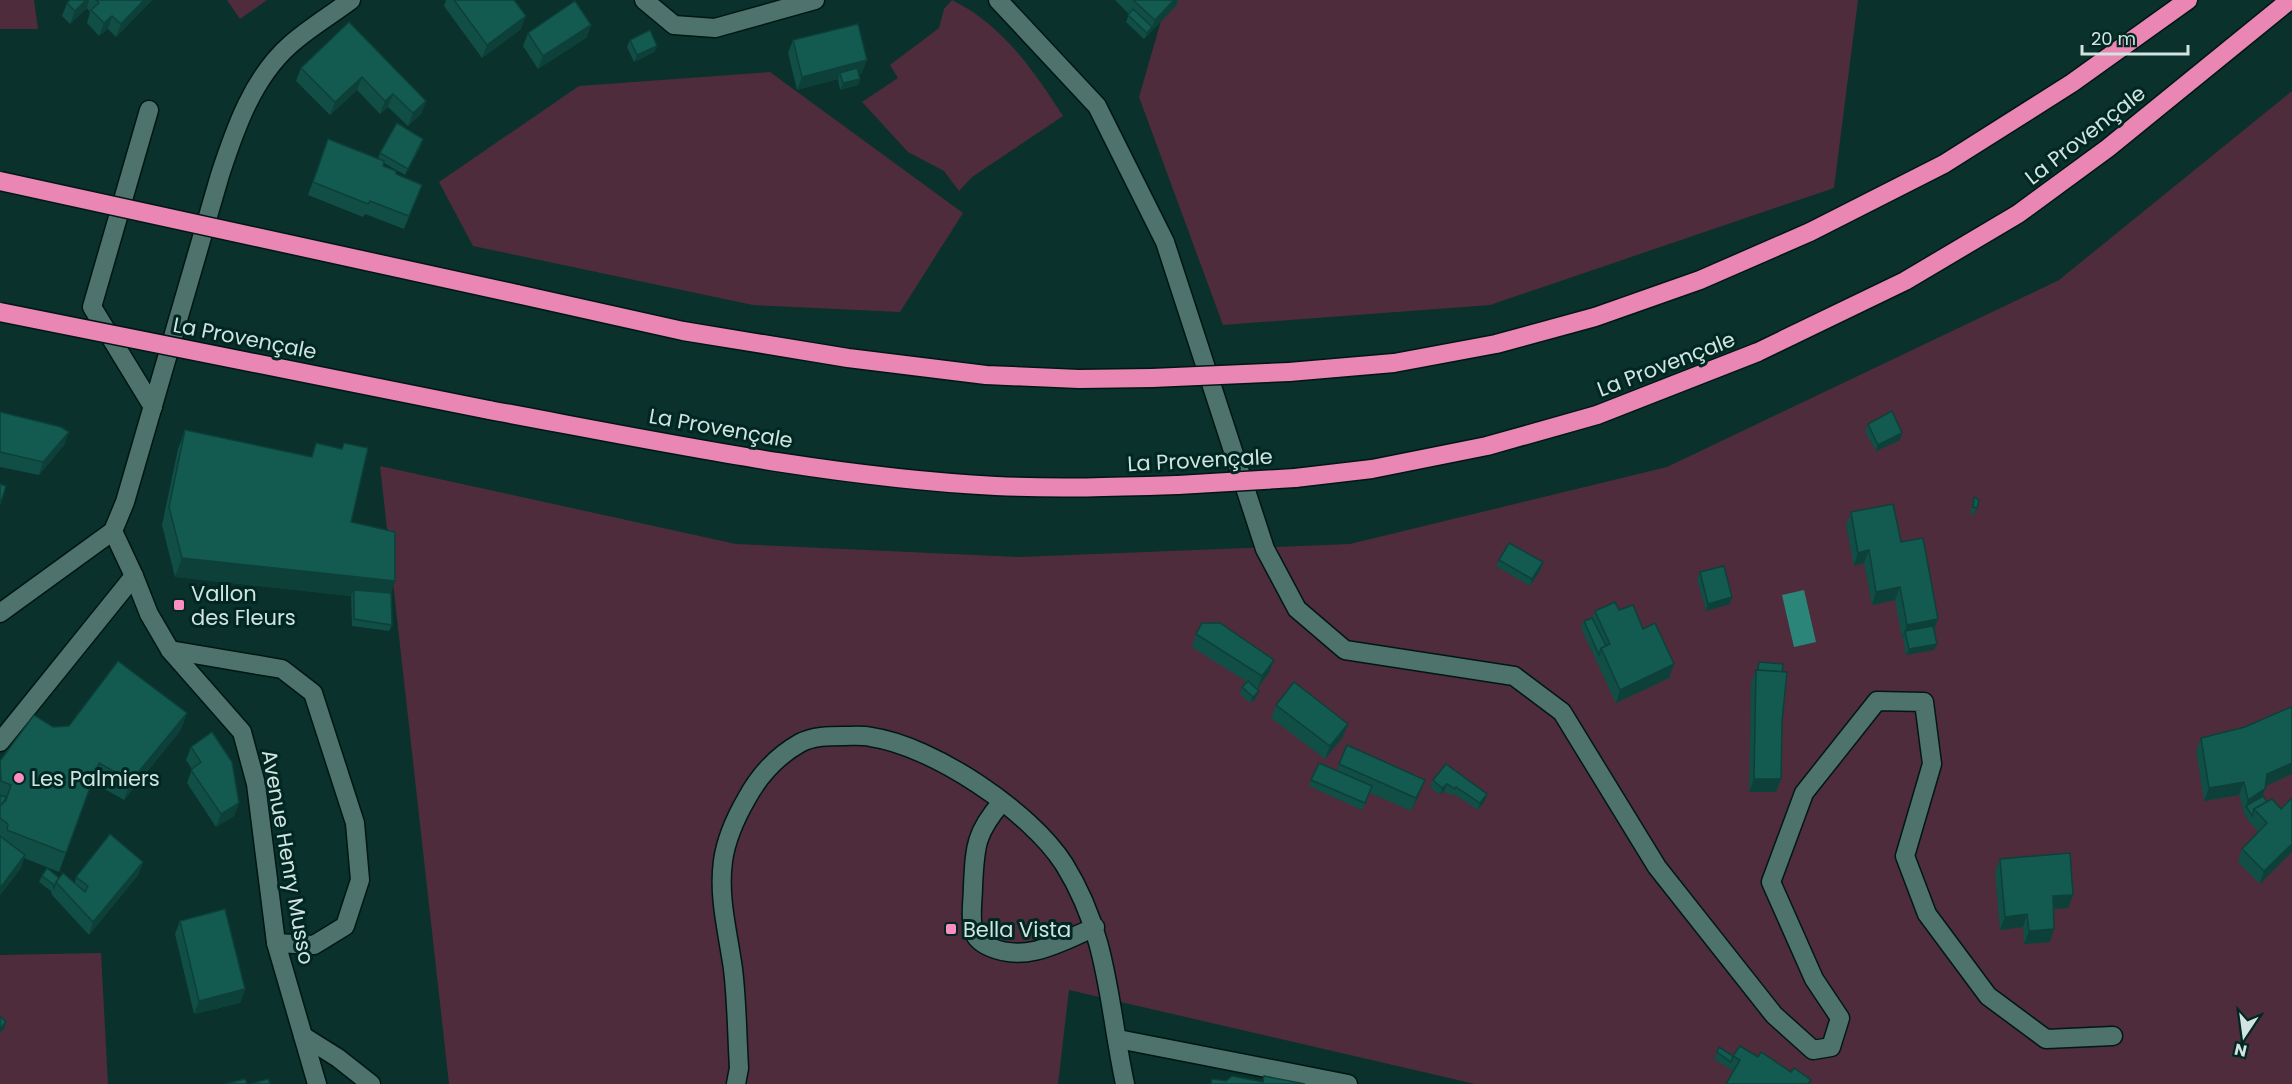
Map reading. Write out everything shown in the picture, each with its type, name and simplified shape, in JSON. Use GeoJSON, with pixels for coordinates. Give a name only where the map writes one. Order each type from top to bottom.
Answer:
{"type":"FeatureCollection","features":[{"type":"Feature","properties":{"kind":"highway"},"geometry":{"type":"LineString","coordinates":[[0,181],[683,331],[848,358],[986,375],[1079,379],[1289,372],[1394,363],[1496,344],[1595,316],[1700,280],[1810,232],[1944,164],[2072,83],[2188,0]]}},
{"type":"Feature","properties":{"kind":"highway","name":"La Provençale"},"geometry":{"type":"LineString","coordinates":[[0,312],[489,410],[706,450],[840,471],[995,486],[1074,488],[1295,478],[1372,469],[1498,443],[1597,415],[1758,352],[1905,281],[2018,214],[2108,148],[2290,0]]}},
{"type":"Feature","properties":{"kind":"street"},"geometry":{"type":"LineString","coordinates":[[0,613],[113,531],[125,501],[220,175],[232,138],[248,102],[270,67],[290,45],[351,0]]}},
{"type":"Feature","properties":{"kind":"street"},"geometry":{"type":"LineString","coordinates":[[644,0],[674,25],[715,28],[814,0]]}},
{"type":"Feature","properties":{"kind":"street"},"geometry":{"type":"LineString","coordinates":[[998,0],[1097,106],[1160,231],[1265,549],[1297,609],[1345,650],[1514,676],[1562,712],[1657,867],[1774,1015],[1813,1050],[1831,1047],[1840,1018],[1814,979],[1771,882],[1803,793],[1877,701],[1924,702],[1932,764],[1905,856],[1927,914],[1988,996],[2046,1040],[2113,1036]]}},
{"type":"Feature","properties":{"kind":"street"},"geometry":{"type":"LineString","coordinates":[[149,110],[92,307],[153,407]]}},
{"type":"Feature","properties":{"kind":"street","name":"Avenue Henry Musso"},"geometry":{"type":"LineString","coordinates":[[113,531],[149,614],[170,650],[242,732],[256,784],[276,943],[317,1084]]}},
{"type":"Feature","properties":{"kind":"street"},"geometry":{"type":"LineString","coordinates":[[0,742],[134,576]]}},
{"type":"Feature","properties":{"kind":"street"},"geometry":{"type":"LineString","coordinates":[[170,650],[282,669],[313,693],[355,824],[360,880],[345,926],[314,945],[276,943]]}},
{"type":"Feature","properties":{"kind":"street"},"geometry":{"type":"LineString","coordinates":[[736,1084],[739,1068],[733,971],[722,897],[723,860],[732,829],[759,777],[800,743],[824,736],[871,736],[940,760],[1002,802],[1048,843],[1064,863],[1095,927],[1104,958],[1125,1084]]}},
{"type":"Feature","properties":{"kind":"street"},"geometry":{"type":"LineString","coordinates":[[1002,802],[986,820],[975,848],[972,916],[975,936],[979,941],[996,950],[1023,954],[1035,952],[1095,927]]}},
{"type":"Feature","properties":{"kind":"street"},"geometry":{"type":"LineString","coordinates":[[303,1036],[338,1058],[371,1084]]}},
{"type":"Feature","properties":{"kind":"street"},"geometry":{"type":"LineString","coordinates":[[1118,1039],[1348,1084]]}},
{"type":"Feature","properties":{"kind":"shaded area"},"geometry":{"type":"Polygon","coordinates":[[[0,0],[34,0],[38,29],[0,29],[0,0]]]}},
{"type":"Feature","properties":{"kind":"shaded area"},"geometry":{"type":"Polygon","coordinates":[[[227,0],[267,0],[240,19],[227,0]]]}},
{"type":"Feature","properties":{"kind":"shaded area"},"geometry":{"type":"Polygon","coordinates":[[[952,0],[987,22],[1002,36],[1028,66],[1063,116],[972,177],[959,191],[944,171],[908,152],[862,102],[898,78],[890,65],[939,28],[944,9],[952,0]]]}},
{"type":"Feature","properties":{"kind":"shaded area"},"geometry":{"type":"Polygon","coordinates":[[[1167,0],[1858,0],[1834,188],[1490,305],[1223,325],[1139,97],[1167,0]]]}},
{"type":"Feature","properties":{"kind":"shaded area"},"geometry":{"type":"Polygon","coordinates":[[[770,72],[963,213],[900,312],[753,305],[473,246],[439,182],[579,86],[770,72]]]}},
{"type":"Feature","properties":{"kind":"shaded area"},"geometry":{"type":"Polygon","coordinates":[[[2292,91],[2292,1084],[1475,1084],[1069,990],[1058,1084],[449,1084],[380,466],[736,544],[1019,557],[1350,544],[1667,467],[2059,280],[2292,91]]]}},
{"type":"Feature","properties":{"kind":"shaded area"},"geometry":{"type":"Polygon","coordinates":[[[1804,590],[1816,642],[1794,647],[1782,595],[1804,590]]]}},
{"type":"Feature","properties":{"kind":"shaded area"},"geometry":{"type":"Polygon","coordinates":[[[101,953],[108,1084],[0,1084],[0,955],[101,953]]]}},
{"type":"Feature","properties":{"kind":"building"},"geometry":{"type":"Polygon","coordinates":[[[70,0],[86,0],[75,11],[67,3],[70,0]]]}},
{"type":"Feature","properties":{"kind":"building"},"geometry":{"type":"Polygon","coordinates":[[[96,0],[144,0],[121,24],[112,16],[104,23],[91,10],[99,3],[96,0]]]}},
{"type":"Feature","properties":{"kind":"building"},"geometry":{"type":"Polygon","coordinates":[[[454,0],[514,0],[526,16],[487,45],[454,0]]]}},
{"type":"Feature","properties":{"kind":"building"},"geometry":{"type":"Polygon","coordinates":[[[1133,0],[1174,0],[1155,20],[1133,0]]]}},
{"type":"Feature","properties":{"kind":"building"},"geometry":{"type":"Polygon","coordinates":[[[575,1],[591,25],[543,56],[528,33],[575,1]]]}},
{"type":"Feature","properties":{"kind":"building"},"geometry":{"type":"Polygon","coordinates":[[[1133,9],[1152,27],[1147,33],[1128,15],[1133,9]]]}},
{"type":"Feature","properties":{"kind":"building"},"geometry":{"type":"Polygon","coordinates":[[[349,22],[426,101],[413,113],[393,94],[385,101],[362,77],[335,102],[301,68],[349,22]]]}},
{"type":"Feature","properties":{"kind":"building"},"geometry":{"type":"Polygon","coordinates":[[[858,24],[867,60],[802,77],[793,40],[858,24]]]}},
{"type":"Feature","properties":{"kind":"building"},"geometry":{"type":"Polygon","coordinates":[[[650,30],[657,46],[637,55],[630,40],[650,30]]]}},
{"type":"Feature","properties":{"kind":"building"},"geometry":{"type":"Polygon","coordinates":[[[857,68],[860,79],[843,83],[840,73],[857,68]]]}},
{"type":"Feature","properties":{"kind":"building"},"geometry":{"type":"Polygon","coordinates":[[[397,123],[423,139],[408,169],[380,153],[397,123]]]}},
{"type":"Feature","properties":{"kind":"building"},"geometry":{"type":"Polygon","coordinates":[[[328,139],[384,161],[383,166],[422,185],[409,216],[370,201],[368,204],[313,182],[328,139]]]}},
{"type":"Feature","properties":{"kind":"building"},"geometry":{"type":"Polygon","coordinates":[[[1892,411],[1902,433],[1878,445],[1868,424],[1892,411]]]}},
{"type":"Feature","properties":{"kind":"building"},"geometry":{"type":"Polygon","coordinates":[[[0,412],[61,427],[69,432],[43,462],[0,452],[0,412]]]}},
{"type":"Feature","properties":{"kind":"building"},"geometry":{"type":"Polygon","coordinates":[[[185,430],[312,457],[316,443],[342,449],[344,443],[368,448],[351,522],[395,532],[395,581],[182,558],[169,507],[185,430]]]}},
{"type":"Feature","properties":{"kind":"building"},"geometry":{"type":"Polygon","coordinates":[[[0,484],[6,486],[0,505],[0,484]]]}},
{"type":"Feature","properties":{"kind":"building"},"geometry":{"type":"Polygon","coordinates":[[[1974,497],[1979,500],[1977,508],[1973,507],[1974,497]]]}},
{"type":"Feature","properties":{"kind":"building"},"geometry":{"type":"Polygon","coordinates":[[[1893,504],[1901,542],[1923,538],[1938,619],[1907,625],[1900,587],[1876,592],[1869,550],[1858,553],[1851,512],[1893,504]]]}},
{"type":"Feature","properties":{"kind":"building"},"geometry":{"type":"Polygon","coordinates":[[[1509,543],[1543,562],[1532,579],[1499,560],[1509,543]]]}},
{"type":"Feature","properties":{"kind":"building"},"geometry":{"type":"Polygon","coordinates":[[[1724,566],[1732,597],[1708,604],[1700,572],[1724,566]]]}},
{"type":"Feature","properties":{"kind":"building"},"geometry":{"type":"Polygon","coordinates":[[[354,590],[391,593],[392,625],[354,619],[354,590]]]}},
{"type":"Feature","properties":{"kind":"building"},"geometry":{"type":"Polygon","coordinates":[[[1615,602],[1619,610],[1633,605],[1643,629],[1655,623],[1674,664],[1620,690],[1601,648],[1610,644],[1595,611],[1615,602]]]}},
{"type":"Feature","properties":{"kind":"building"},"geometry":{"type":"Polygon","coordinates":[[[1592,618],[1606,646],[1601,648],[1599,655],[1584,621],[1592,618]]]}},
{"type":"Feature","properties":{"kind":"building"},"geometry":{"type":"Polygon","coordinates":[[[1202,623],[1220,623],[1274,660],[1262,676],[1196,634],[1202,623]]]}},
{"type":"Feature","properties":{"kind":"building"},"geometry":{"type":"Polygon","coordinates":[[[1933,626],[1937,644],[1909,649],[1905,631],[1933,626]]]}},
{"type":"Feature","properties":{"kind":"building"},"geometry":{"type":"Polygon","coordinates":[[[118,661],[187,713],[131,781],[99,763],[66,853],[7,830],[8,824],[0,818],[0,806],[6,800],[11,785],[1,781],[0,761],[34,715],[53,727],[69,726],[118,661]]]}},
{"type":"Feature","properties":{"kind":"building"},"geometry":{"type":"Polygon","coordinates":[[[1759,662],[1783,664],[1782,672],[1758,670],[1759,662]]]}},
{"type":"Feature","properties":{"kind":"building"},"geometry":{"type":"Polygon","coordinates":[[[1756,670],[1787,672],[1782,721],[1781,779],[1754,779],[1756,670]]]}},
{"type":"Feature","properties":{"kind":"building"},"geometry":{"type":"Polygon","coordinates":[[[1248,681],[1259,691],[1253,697],[1242,687],[1248,681]]]}},
{"type":"Feature","properties":{"kind":"building"},"geometry":{"type":"Polygon","coordinates":[[[1294,682],[1348,724],[1330,746],[1276,705],[1294,682]]]}},
{"type":"Feature","properties":{"kind":"building"},"geometry":{"type":"Polygon","coordinates":[[[2291,707],[2292,763],[2267,774],[2265,789],[2248,800],[2244,782],[2209,788],[2201,738],[2245,727],[2291,707]]]}},
{"type":"Feature","properties":{"kind":"building"},"geometry":{"type":"Polygon","coordinates":[[[212,732],[232,762],[239,803],[221,814],[191,770],[201,762],[191,747],[212,732]]]}},
{"type":"Feature","properties":{"kind":"building"},"geometry":{"type":"Polygon","coordinates":[[[1347,745],[1425,780],[1416,798],[1339,764],[1347,745]]]}},
{"type":"Feature","properties":{"kind":"building"},"geometry":{"type":"Polygon","coordinates":[[[1319,763],[1372,786],[1365,803],[1311,780],[1319,763]]]}},
{"type":"Feature","properties":{"kind":"building"},"geometry":{"type":"Polygon","coordinates":[[[1446,764],[1487,794],[1480,803],[1456,787],[1455,789],[1447,784],[1442,788],[1433,780],[1446,764]]]}},
{"type":"Feature","properties":{"kind":"building"},"geometry":{"type":"Polygon","coordinates":[[[0,795],[6,797],[0,806],[0,795]]]}},
{"type":"Feature","properties":{"kind":"building"},"geometry":{"type":"Polygon","coordinates":[[[2263,796],[2267,802],[2254,809],[2252,816],[2246,806],[2263,796]]]}},
{"type":"Feature","properties":{"kind":"building"},"geometry":{"type":"Polygon","coordinates":[[[2292,798],[2292,844],[2264,871],[2242,849],[2267,823],[2254,809],[2272,799],[2281,809],[2292,798]]]}},
{"type":"Feature","properties":{"kind":"building"},"geometry":{"type":"Polygon","coordinates":[[[110,834],[143,862],[93,922],[56,882],[63,873],[85,892],[88,886],[76,877],[110,834]]]}},
{"type":"Feature","properties":{"kind":"building"},"geometry":{"type":"Polygon","coordinates":[[[0,836],[25,855],[0,888],[0,836]]]}},
{"type":"Feature","properties":{"kind":"building"},"geometry":{"type":"Polygon","coordinates":[[[2070,853],[2073,895],[2053,896],[2054,929],[2029,931],[2027,914],[2005,917],[2000,859],[2070,853]]]}},
{"type":"Feature","properties":{"kind":"building"},"geometry":{"type":"Polygon","coordinates":[[[47,868],[59,878],[54,888],[53,884],[42,876],[47,868]]]}},
{"type":"Feature","properties":{"kind":"building"},"geometry":{"type":"Polygon","coordinates":[[[225,909],[245,989],[199,1001],[180,921],[225,909]]]}},
{"type":"Feature","properties":{"kind":"building"},"geometry":{"type":"Polygon","coordinates":[[[0,1016],[6,1022],[0,1029],[0,1016]]]}},
{"type":"Feature","properties":{"kind":"building"},"geometry":{"type":"Polygon","coordinates":[[[1740,1046],[1758,1057],[1761,1052],[1791,1072],[1794,1068],[1811,1080],[1808,1084],[1726,1084],[1740,1060],[1733,1056],[1740,1046]]]}},
{"type":"Feature","properties":{"kind":"building"},"geometry":{"type":"Polygon","coordinates":[[[1719,1047],[1733,1056],[1731,1062],[1717,1052],[1719,1047]]]}},
{"type":"Feature","properties":{"kind":"building"},"geometry":{"type":"Polygon","coordinates":[[[1232,1076],[1263,1082],[1264,1076],[1305,1084],[1211,1084],[1212,1079],[1226,1081],[1232,1076]]]}},
{"type":"Feature","properties":{"kind":"building"},"geometry":{"type":"Polygon","coordinates":[[[245,1079],[247,1084],[225,1084],[245,1079]]]}},
{"type":"Feature","properties":{"kind":"building"},"geometry":{"type":"Polygon","coordinates":[[[268,1079],[270,1084],[250,1084],[268,1079]]]}},
{"type":"Feature","properties":{"kind":"place","name":"Vallon des Fleurs"},"geometry":{"type":"Point","coordinates":[179,605]}},
{"type":"Feature","properties":{"kind":"place","name":"Les Palmiers"},"geometry":{"type":"Point","coordinates":[19,778]}},
{"type":"Feature","properties":{"kind":"place","name":"Bella Vista"},"geometry":{"type":"Point","coordinates":[951,929]}}]}
